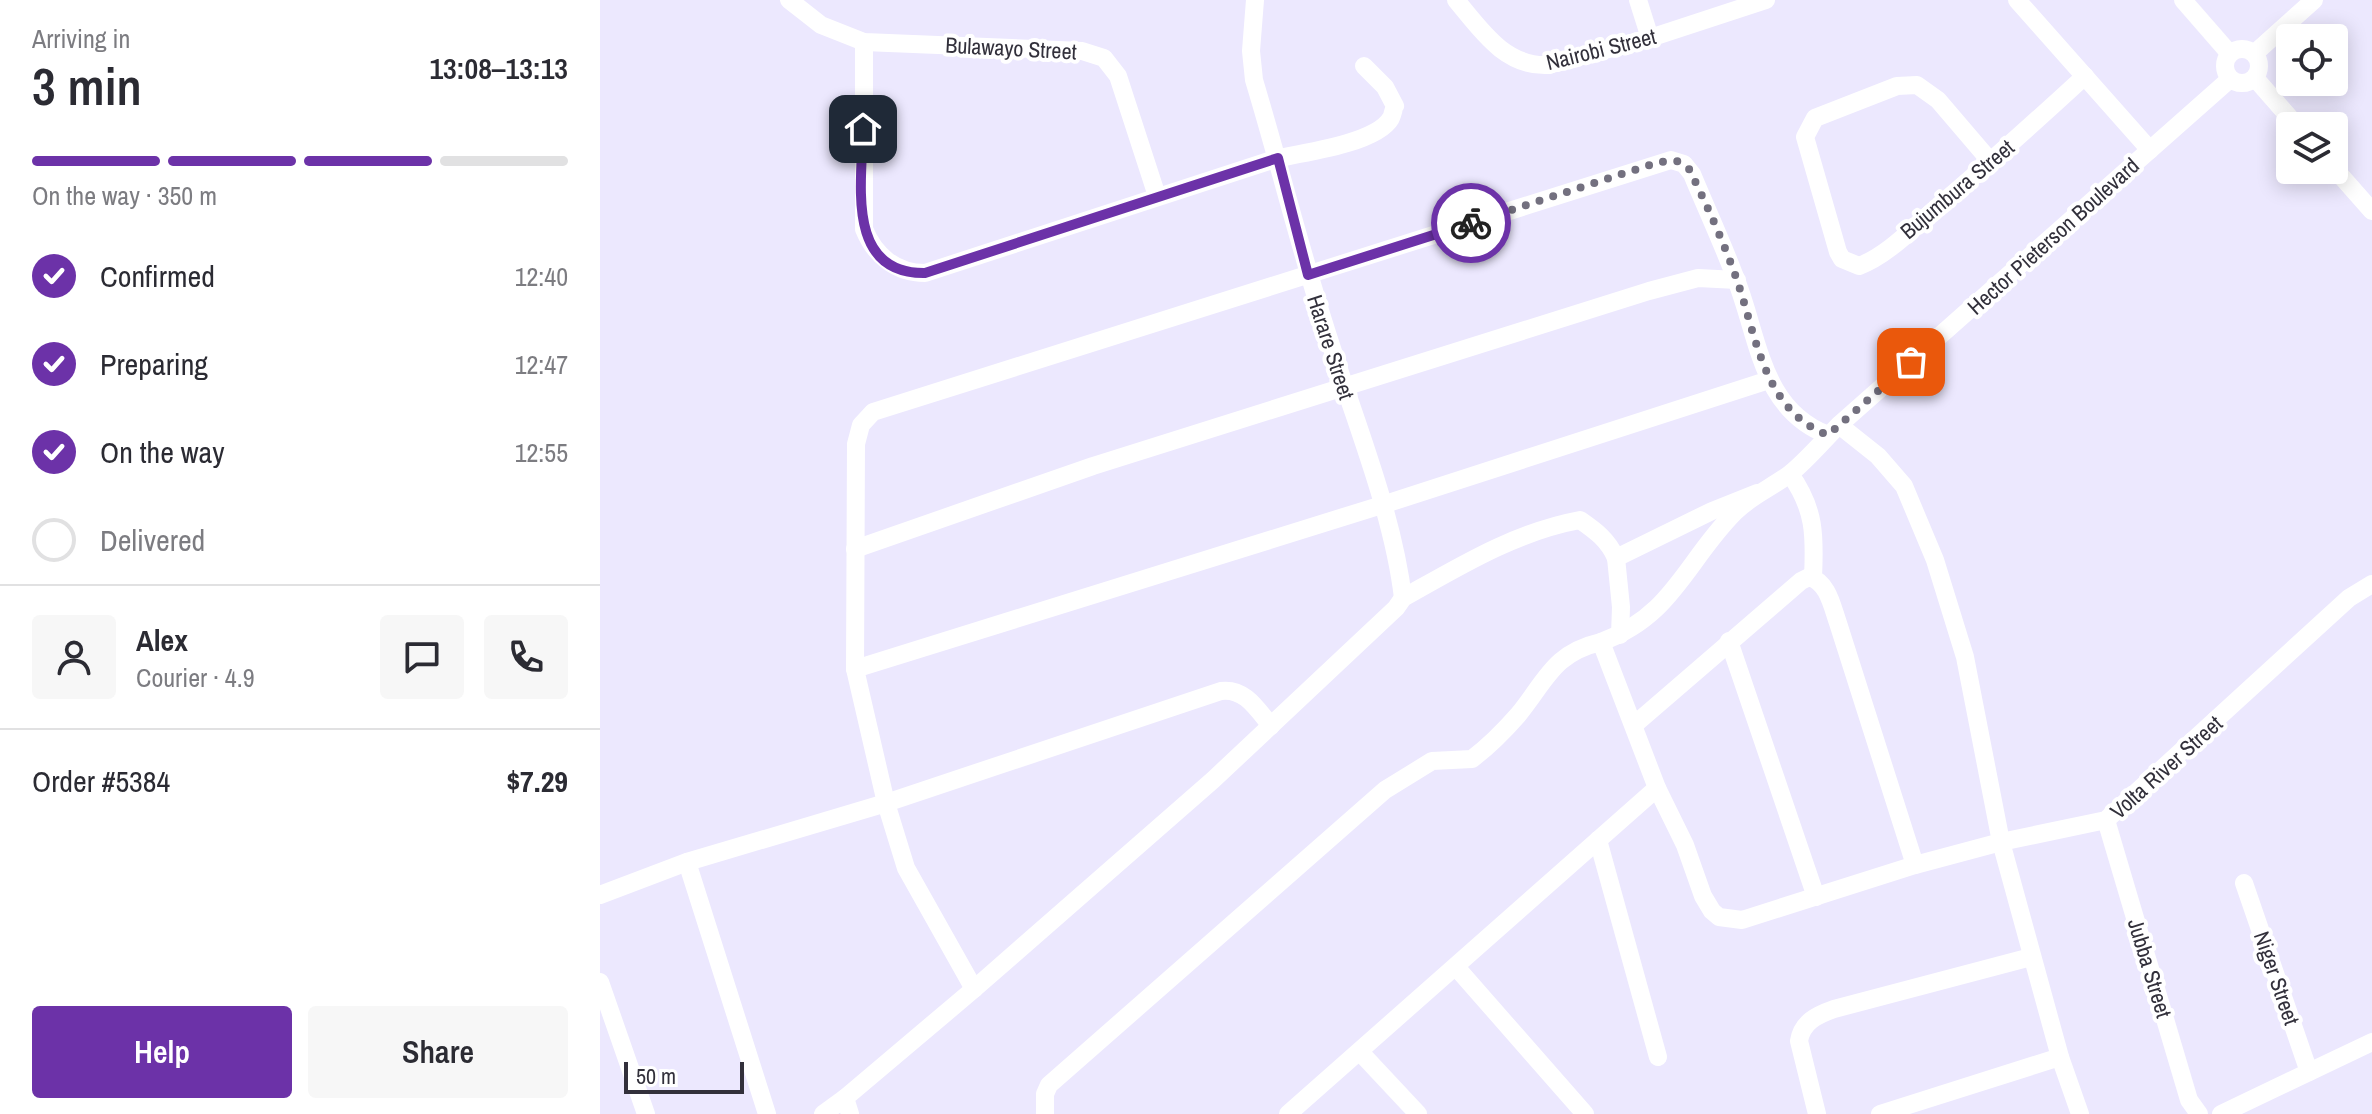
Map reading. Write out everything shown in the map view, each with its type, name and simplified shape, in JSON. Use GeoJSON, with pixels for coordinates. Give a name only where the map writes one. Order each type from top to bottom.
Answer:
{"type":"FeatureCollection","features":[{"type":"Feature","properties":{"kind":"street","name":"Bulawayo Street"},"geometry":{"type":"LineString","coordinates":[[789,0],[821,25],[864,42],[1095,53],[1104,58],[1118,76],[1157,196]]}},
{"type":"Feature","properties":{"kind":"street","name":"Harare Street"},"geometry":{"type":"LineString","coordinates":[[1255,0],[1251,51],[1254,80],[1308,275],[1382,505],[1399,565],[1403,598]]}},
{"type":"Feature","properties":{"kind":"street","name":"Nairobi Street"},"geometry":{"type":"LineString","coordinates":[[1456,0],[1504,52],[1527,64],[1548,65],[1650,38],[1766,0]]}},
{"type":"Feature","properties":{"kind":"street"},"geometry":{"type":"LineString","coordinates":[[1638,0],[1650,38]]}},
{"type":"Feature","properties":{"kind":"street"},"geometry":{"type":"LineString","coordinates":[[2017,0],[2150,150]]}},
{"type":"Feature","properties":{"kind":"street"},"geometry":{"type":"LineString","coordinates":[[2183,0],[2230,54]]}},
{"type":"Feature","properties":{"kind":"street"},"geometry":{"type":"LineString","coordinates":[[2255,53],[2314,0]]}},
{"type":"Feature","properties":{"kind":"street"},"geometry":{"type":"LineString","coordinates":[[864,42],[864,229],[875,250],[887,262],[913,273],[925,273],[1157,196],[1278,158],[1351,141],[1382,128],[1391,118],[1395,106],[1391,95],[1364,66]]}},
{"type":"Feature","properties":{"kind":"street"},"geometry":{"type":"LineString","coordinates":[[2242,48],[2255,53],[2260,65],[2255,78],[2243,84],[2230,79],[2225,66],[2230,54],[2242,48]]}},
{"type":"Feature","properties":{"kind":"street","name":"Bujumbura Street"},"geometry":{"type":"LineString","coordinates":[[1991,162],[1938,100],[1917,85],[1897,86],[1815,118],[1805,137],[1831,235],[1842,259],[1859,266],[1869,262],[1991,162],[2085,76]]}},
{"type":"Feature","properties":{"kind":"street"},"geometry":{"type":"LineString","coordinates":[[2255,78],[2285,112]]}},
{"type":"Feature","properties":{"kind":"street","name":"Hector Pieterson Boulevard"},"geometry":{"type":"LineString","coordinates":[[1757,493],[1790,474],[1834,430],[2230,79]]}},
{"type":"Feature","properties":{"kind":"street"},"geometry":{"type":"LineString","coordinates":[[974,989],[906,868],[886,803],[855,669],[857,432],[873,412],[1671,160],[1689,169],[1737,280],[1769,380],[1791,413],[1804,424],[1834,430],[1878,456],[1904,486],[1935,560],[1965,657],[2001,842],[2060,1057],[2080,1114]]}},
{"type":"Feature","properties":{"kind":"street"},"geometry":{"type":"LineString","coordinates":[[2348,184],[2372,211]]}},
{"type":"Feature","properties":{"kind":"street"},"geometry":{"type":"LineString","coordinates":[[855,549],[1093,466],[1677,283],[1698,278],[1737,280]]}},
{"type":"Feature","properties":{"kind":"street"},"geometry":{"type":"LineString","coordinates":[[855,669],[1382,505],[1769,380]]}},
{"type":"Feature","properties":{"kind":"street"},"geometry":{"type":"LineString","coordinates":[[1790,474],[1803,493],[1813,523],[1813,578],[1826,592],[1838,623],[1915,865]]}},
{"type":"Feature","properties":{"kind":"street"},"geometry":{"type":"LineString","coordinates":[[1616,558],[1712,511],[1757,493]]}},
{"type":"Feature","properties":{"kind":"street"},"geometry":{"type":"LineString","coordinates":[[1045,1114],[1045,1094],[1049,1085],[1385,790],[1432,761],[1472,759],[1519,713],[1556,663],[1579,648],[1620,635],[1659,607],[1722,526],[1757,493]]}},
{"type":"Feature","properties":{"kind":"street"},"geometry":{"type":"LineString","coordinates":[[823,1114],[847,1106],[1271,726],[1403,598],[1522,535],[1580,520],[1610,545],[1616,558],[1620,635]]}},
{"type":"Feature","properties":{"kind":"street"},"geometry":{"type":"LineString","coordinates":[[1634,725],[1801,581],[1813,578]]}},
{"type":"Feature","properties":{"kind":"street","name":"Volta River Street"},"geometry":{"type":"LineString","coordinates":[[1657,788],[1712,911],[1719,917],[1742,920],[1915,865],[2001,842],[2106,820],[2349,598],[2372,584]]}},
{"type":"Feature","properties":{"kind":"street"},"geometry":{"type":"LineString","coordinates":[[1729,641],[1816,897]]}},
{"type":"Feature","properties":{"kind":"street"},"geometry":{"type":"LineString","coordinates":[[1288,1114],[1657,788],[1601,642]]}},
{"type":"Feature","properties":{"kind":"street"},"geometry":{"type":"LineString","coordinates":[[600,895],[687,862],[886,803],[1221,691],[1230,690],[1249,699],[1271,726]]}},
{"type":"Feature","properties":{"kind":"street","name":"Jubba Street"},"geometry":{"type":"LineString","coordinates":[[2106,820],[2189,1100],[2199,1114]]}},
{"type":"Feature","properties":{"kind":"street"},"geometry":{"type":"LineString","coordinates":[[1598,840],[1658,1057]]}},
{"type":"Feature","properties":{"kind":"street"},"geometry":{"type":"LineString","coordinates":[[687,862],[767,1114]]}},
{"type":"Feature","properties":{"kind":"street","name":"Niger Street"},"geometry":{"type":"LineString","coordinates":[[2244,883],[2309,1072]]}},
{"type":"Feature","properties":{"kind":"street"},"geometry":{"type":"LineString","coordinates":[[1817,1114],[1799,1041],[1802,1030],[1811,1019],[1834,1009],[2031,957]]}},
{"type":"Feature","properties":{"kind":"street"},"geometry":{"type":"LineString","coordinates":[[1456,967],[1585,1114]]}},
{"type":"Feature","properties":{"kind":"street"},"geometry":{"type":"LineString","coordinates":[[600,982],[646,1114]]}},
{"type":"Feature","properties":{"kind":"street"},"geometry":{"type":"LineString","coordinates":[[2221,1114],[2372,1042]]}},
{"type":"Feature","properties":{"kind":"street"},"geometry":{"type":"LineString","coordinates":[[1360,1052],[1418,1114]]}},
{"type":"Feature","properties":{"kind":"street"},"geometry":{"type":"LineString","coordinates":[[1880,1114],[2060,1057]]}},
{"type":"Feature","properties":{"kind":"way so far"},"geometry":{"type":"LineString","coordinates":[[1471,223],[1659,162],[1677,161],[1689,169],[1737,280],[1769,380],[1791,413],[1804,424],[1828,435],[1911,362]]}},
{"type":"Feature","properties":{"kind":"route"},"geometry":{"type":"LineString","coordinates":[[863,129],[864,229],[868,240],[887,262],[913,273],[925,273],[1278,158],[1308,275],[1471,223]]}}]}
